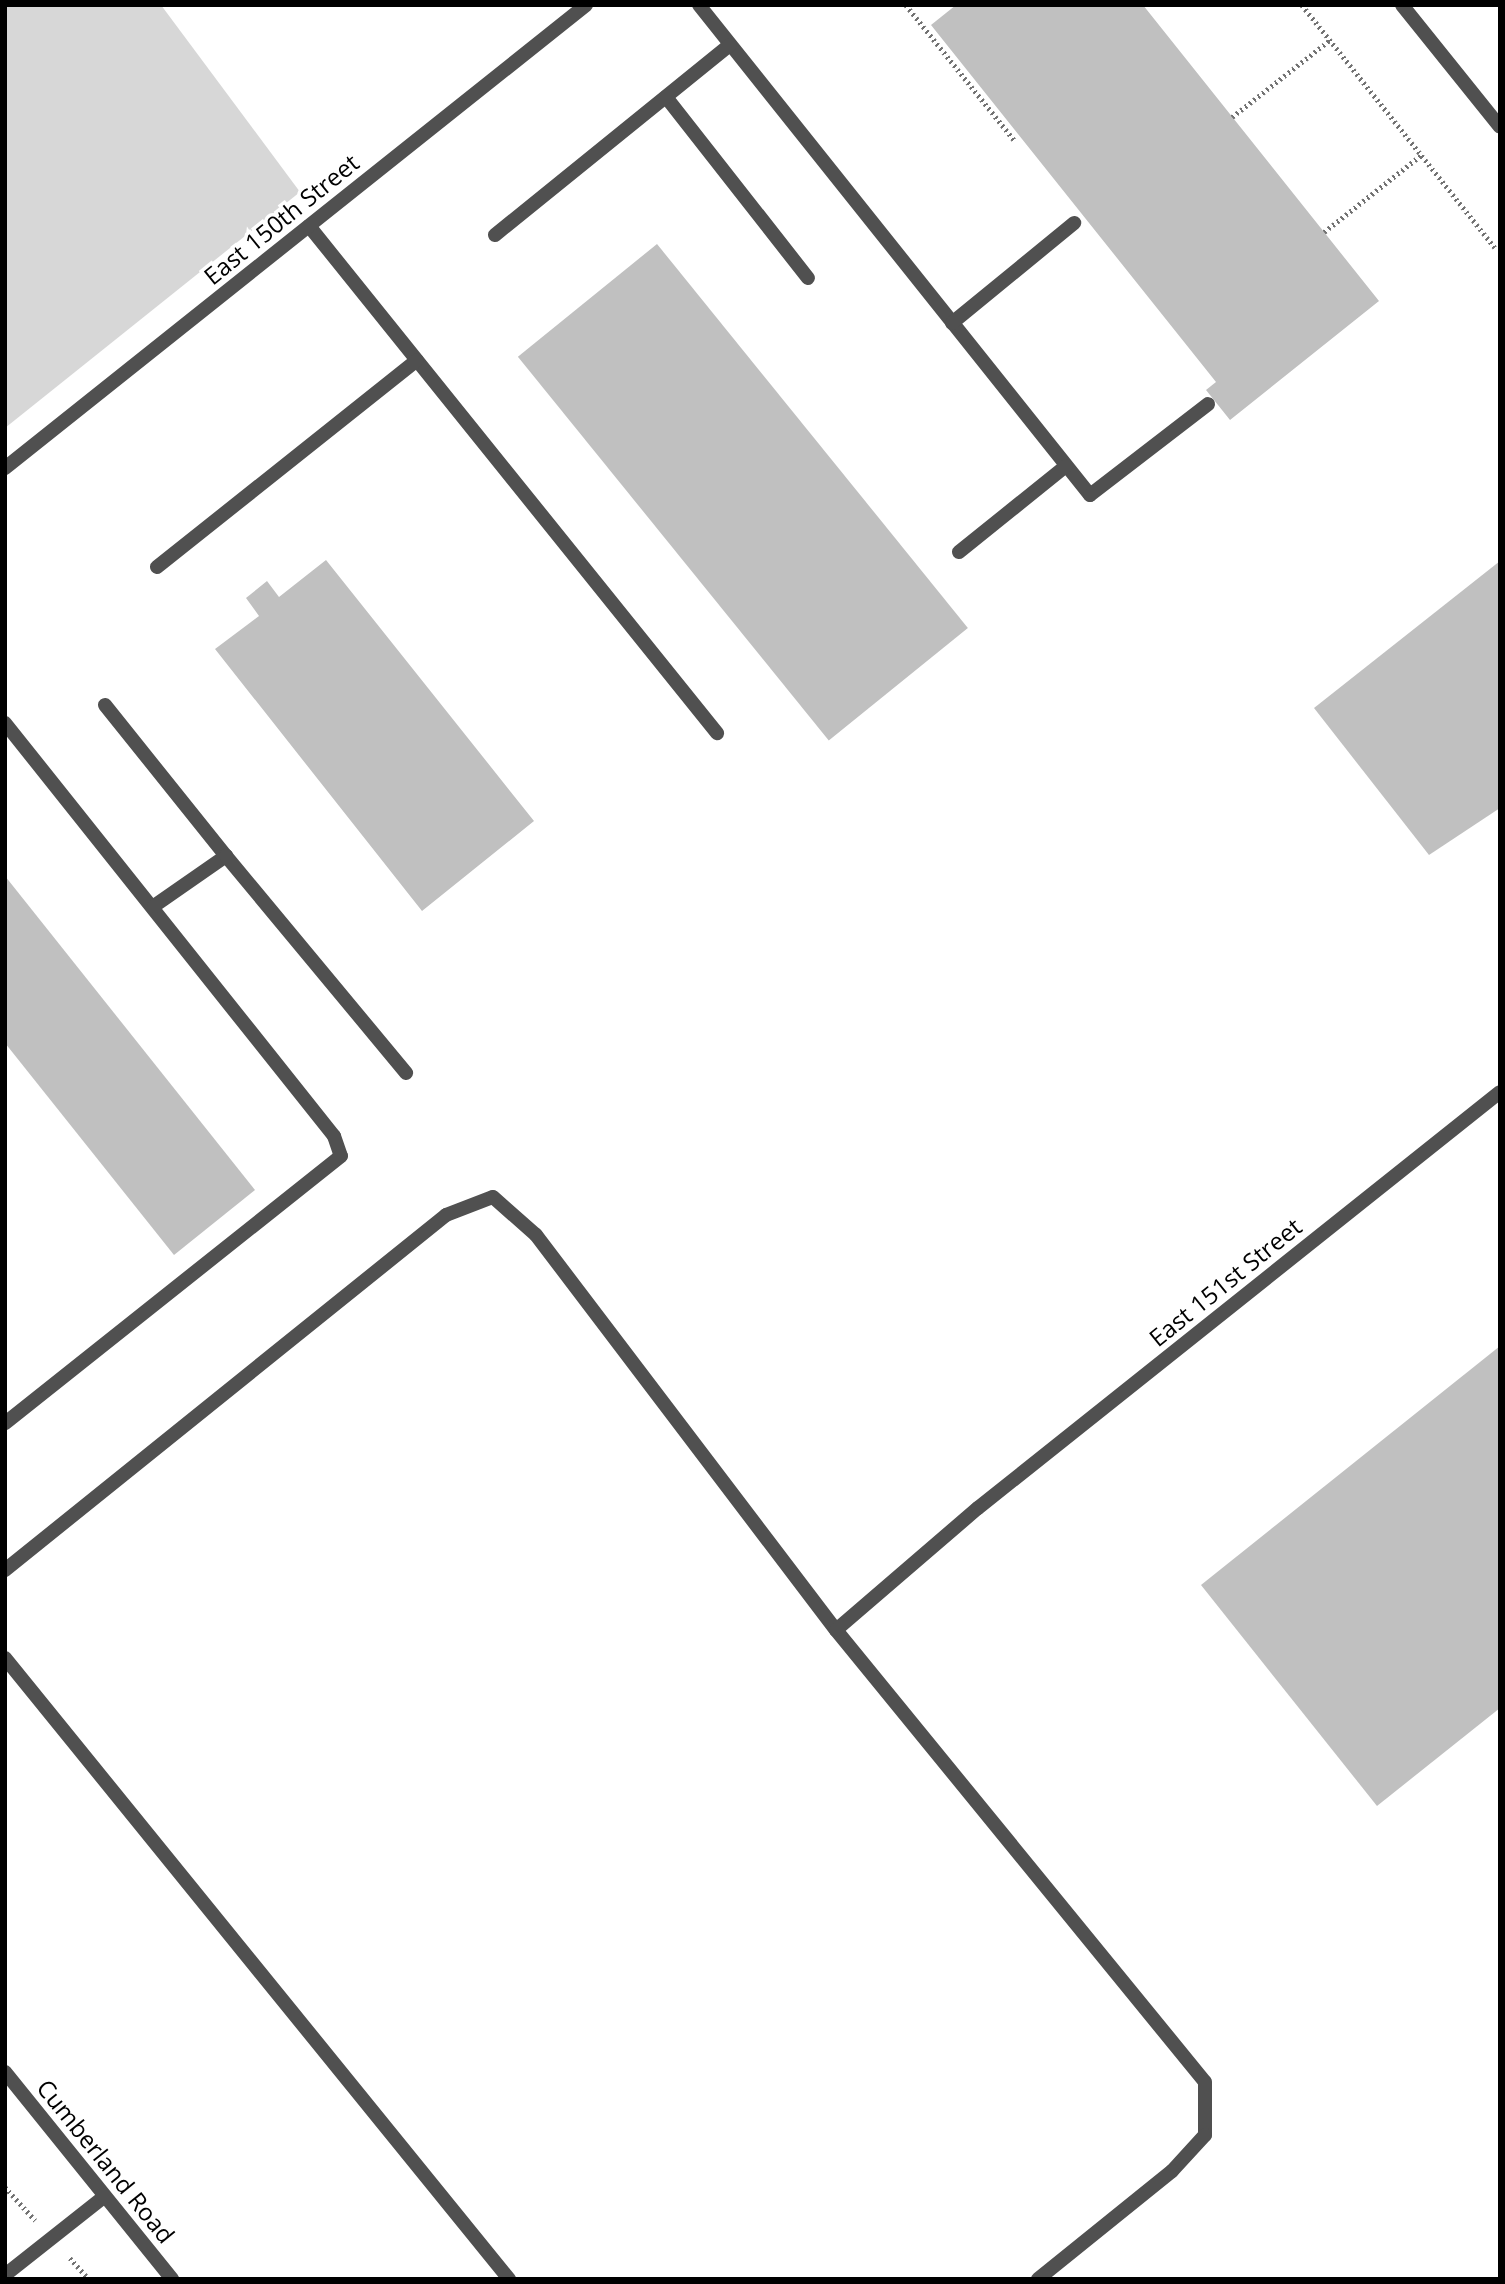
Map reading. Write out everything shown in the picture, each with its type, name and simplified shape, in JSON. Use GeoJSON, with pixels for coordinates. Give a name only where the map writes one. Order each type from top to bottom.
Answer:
{"type":"FeatureCollection","features":[{"type":"Feature","properties":{"kind":"street","name":"East 150th Street"},"geometry":{"type":"LineString","coordinates":[[5,468],[586,5]]}},
{"type":"Feature","properties":{"kind":"street"},"geometry":{"type":"LineString","coordinates":[[699,5],[1090,495],[1208,404]]}},
{"type":"Feature","properties":{"kind":"street"},"geometry":{"type":"LineString","coordinates":[[1402,5],[1500,127]]}},
{"type":"Feature","properties":{"kind":"street"},"geometry":{"type":"LineString","coordinates":[[495,235],[730,45]]}},
{"type":"Feature","properties":{"kind":"street"},"geometry":{"type":"LineString","coordinates":[[666,97],[808,278]]}},
{"type":"Feature","properties":{"kind":"street"},"geometry":{"type":"LineString","coordinates":[[952,323],[1074,223]]}},
{"type":"Feature","properties":{"kind":"street"},"geometry":{"type":"LineString","coordinates":[[309,226],[717,733]]}},
{"type":"Feature","properties":{"kind":"street"},"geometry":{"type":"LineString","coordinates":[[157,567],[417,360]]}},
{"type":"Feature","properties":{"kind":"street"},"geometry":{"type":"LineString","coordinates":[[959,552],[1066,466]]}},
{"type":"Feature","properties":{"kind":"street"},"geometry":{"type":"LineString","coordinates":[[105,705],[406,1073]]}},
{"type":"Feature","properties":{"kind":"street"},"geometry":{"type":"LineString","coordinates":[[5,723],[154,906],[334,1136],[341,1156],[5,1423]]}},
{"type":"Feature","properties":{"kind":"street"},"geometry":{"type":"LineString","coordinates":[[154,906],[226,856]]}},
{"type":"Feature","properties":{"kind":"street","name":"East 151st Street"},"geometry":{"type":"LineString","coordinates":[[836,1630],[978,1508],[1500,1092]]}},
{"type":"Feature","properties":{"kind":"street"},"geometry":{"type":"LineString","coordinates":[[5,1570],[446,1215],[492,1197],[536,1235],[836,1630],[1205,2082],[1205,2135],[1172,2171],[1038,2279]]}},
{"type":"Feature","properties":{"kind":"street"},"geometry":{"type":"LineString","coordinates":[[5,1658],[509,2279]]}},
{"type":"Feature","properties":{"kind":"street","name":"Cumberland Road"},"geometry":{"type":"LineString","coordinates":[[5,2071],[172,2279]]}},
{"type":"Feature","properties":{"kind":"street"},"geometry":{"type":"LineString","coordinates":[[5,2275],[106,2196]]}},
{"type":"Feature","properties":{"kind":"path"},"geometry":{"type":"LineString","coordinates":[[906,5],[1014,140]]}},
{"type":"Feature","properties":{"kind":"path"},"geometry":{"type":"LineString","coordinates":[[1302,5],[1495,248]]}},
{"type":"Feature","properties":{"kind":"path"},"geometry":{"type":"LineString","coordinates":[[1232,117],[1330,40]]}},
{"type":"Feature","properties":{"kind":"path"},"geometry":{"type":"LineString","coordinates":[[1324,232],[1421,155]]}},
{"type":"Feature","properties":{"kind":"shaded area"},"geometry":{"type":"Polygon","coordinates":[[[5,5],[161,5],[300,192],[5,428],[5,5]]]}},
{"type":"Feature","properties":{"kind":"building"},"geometry":{"type":"Polygon","coordinates":[[[956,5],[1143,5],[1379,301],[1230,420],[1206,390],[1216,382],[931,25],[956,5]]]}},
{"type":"Feature","properties":{"kind":"building"},"geometry":{"type":"Polygon","coordinates":[[[657,244],[968,628],[829,741],[518,357],[657,244]]]}},
{"type":"Feature","properties":{"kind":"building"},"geometry":{"type":"Polygon","coordinates":[[[326,560],[534,821],[422,911],[215,649],[259,616],[246,598],[267,581],[279,597],[326,560]]]}},
{"type":"Feature","properties":{"kind":"building"},"geometry":{"type":"Polygon","coordinates":[[[1500,561],[1500,808],[1429,855],[1314,708],[1500,561]]]}},
{"type":"Feature","properties":{"kind":"building"},"geometry":{"type":"Polygon","coordinates":[[[5,876],[255,1190],[174,1255],[5,1043],[5,876]]]}},
{"type":"Feature","properties":{"kind":"building"},"geometry":{"type":"Polygon","coordinates":[[[1500,1346],[1500,1708],[1377,1806],[1201,1585],[1500,1346]]]}}]}
